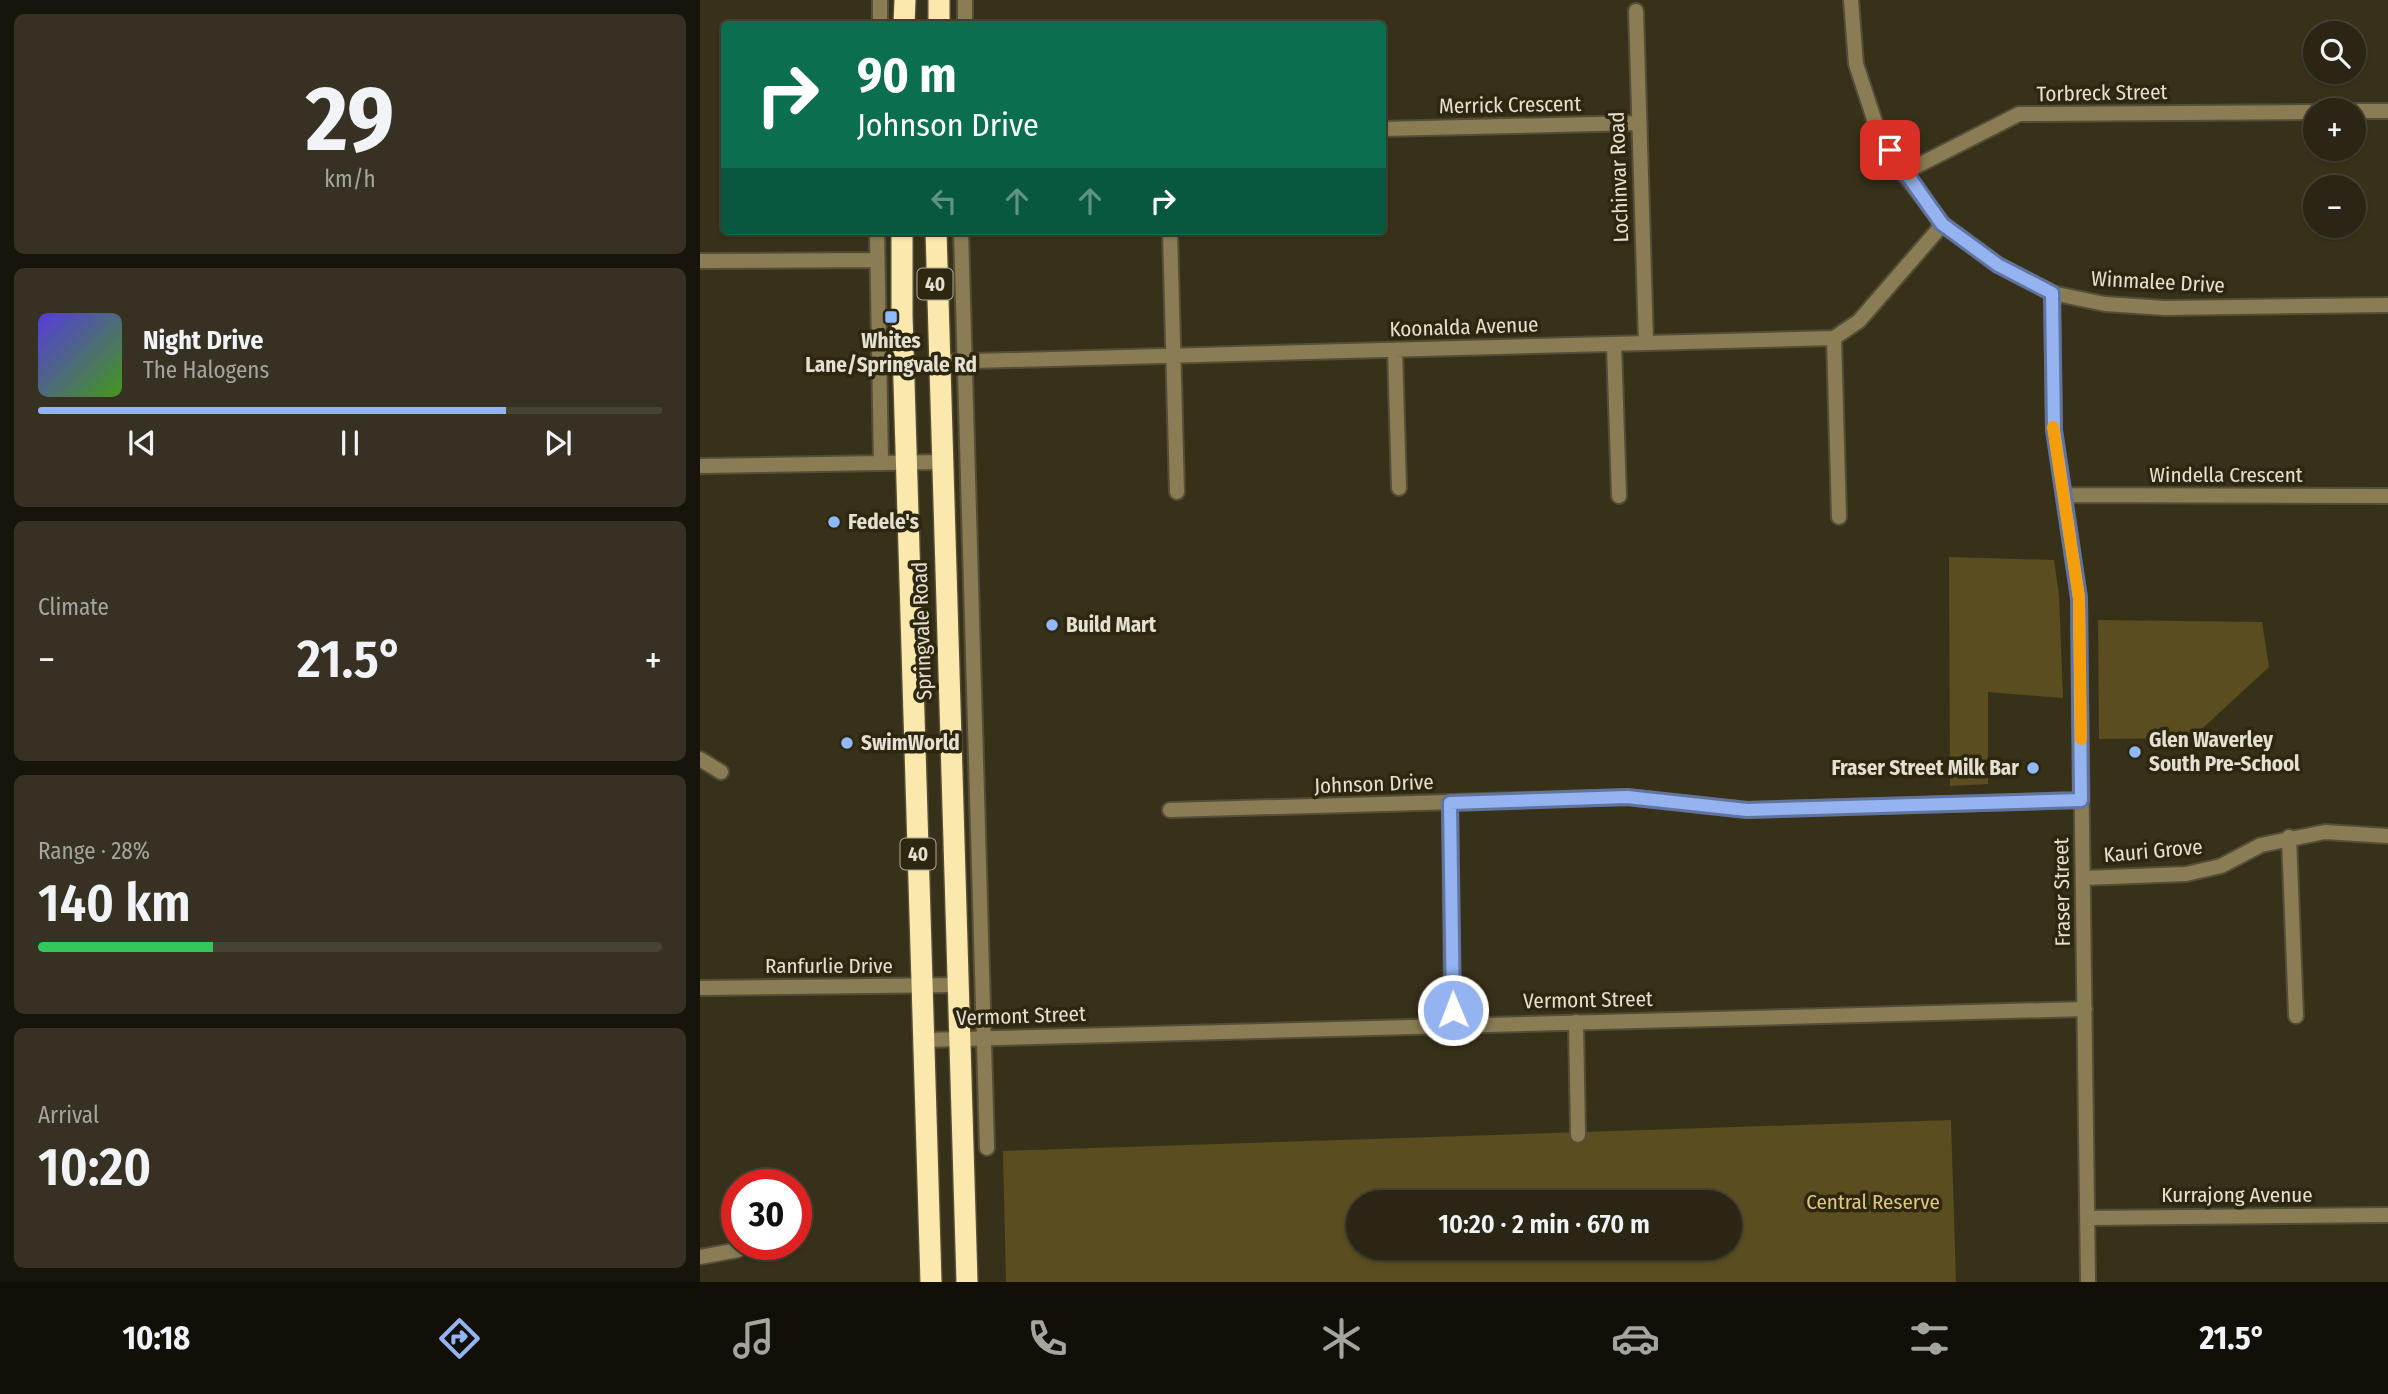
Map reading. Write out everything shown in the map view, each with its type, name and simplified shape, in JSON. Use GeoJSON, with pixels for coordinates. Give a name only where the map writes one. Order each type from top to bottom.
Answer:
{"type":"FeatureCollection","features":[{"type":"Feature","properties":{"kind":"highway"},"geometry":{"type":"LineString","coordinates":[[904,21],[905,0]]}},
{"type":"Feature","properties":{"kind":"highway"},"geometry":{"type":"LineString","coordinates":[[939,0],[939,21]]}},
{"type":"Feature","properties":{"kind":"highway","name":"Springvale Road"},"geometry":{"type":"LineString","coordinates":[[902,235],[906,463],[932,1282]]}},
{"type":"Feature","properties":{"kind":"highway","name":"Springvale Road"},"geometry":{"type":"LineString","coordinates":[[936,235],[937,362],[967,1282]]}},
{"type":"Feature","properties":{"kind":"street"},"geometry":{"type":"LineString","coordinates":[[880,0],[880,21]]}},
{"type":"Feature","properties":{"kind":"street"},"geometry":{"type":"LineString","coordinates":[[965,0],[965,21]]}},
{"type":"Feature","properties":{"kind":"street","name":"Winmalee Drive"},"geometry":{"type":"LineString","coordinates":[[1851,0],[1856,64],[1877,128],[1903,173],[1942,224],[1998,265],[2052,293],[2105,304],[2165,308],[2388,305]]}},
{"type":"Feature","properties":{"kind":"street","name":"Lochinvar Road"},"geometry":{"type":"LineString","coordinates":[[1636,11],[1646,342]]}},
{"type":"Feature","properties":{"kind":"street"},"geometry":{"type":"LineString","coordinates":[[2366,111],[2388,111]]}},
{"type":"Feature","properties":{"kind":"street","name":"Torbreck Street"},"geometry":{"type":"LineString","coordinates":[[1903,173],[2019,114],[2303,112]]}},
{"type":"Feature","properties":{"kind":"street","name":"Merrick Crescent"},"geometry":{"type":"LineString","coordinates":[[1386,129],[1638,122]]}},
{"type":"Feature","properties":{"kind":"street"},"geometry":{"type":"LineString","coordinates":[[1839,517],[1834,338],[1859,321],[1942,224]]}},
{"type":"Feature","properties":{"kind":"street"},"geometry":{"type":"LineString","coordinates":[[877,235],[881,463]]}},
{"type":"Feature","properties":{"kind":"street"},"geometry":{"type":"LineString","coordinates":[[961,235],[987,1148]]}},
{"type":"Feature","properties":{"kind":"street"},"geometry":{"type":"LineString","coordinates":[[1170,235],[1177,492]]}},
{"type":"Feature","properties":{"kind":"street"},"geometry":{"type":"LineString","coordinates":[[700,261],[876,260]]}},
{"type":"Feature","properties":{"kind":"street","name":"Fraser Street"},"geometry":{"type":"LineString","coordinates":[[2052,293],[2051,388],[2079,598],[2088,1282]]}},
{"type":"Feature","properties":{"kind":"street","name":"Koonalda Avenue"},"geometry":{"type":"LineString","coordinates":[[937,362],[1834,338]]}},
{"type":"Feature","properties":{"kind":"street"},"geometry":{"type":"LineString","coordinates":[[1614,344],[1619,495]]}},
{"type":"Feature","properties":{"kind":"street"},"geometry":{"type":"LineString","coordinates":[[1395,350],[1399,488]]}},
{"type":"Feature","properties":{"kind":"street"},"geometry":{"type":"LineString","coordinates":[[700,466],[941,462]]}},
{"type":"Feature","properties":{"kind":"street","name":"Windella Crescent"},"geometry":{"type":"LineString","coordinates":[[2064,495],[2388,496]]}},
{"type":"Feature","properties":{"kind":"street"},"geometry":{"type":"LineString","coordinates":[[700,759],[721,772]]}},
{"type":"Feature","properties":{"kind":"street","name":"Johnson Drive"},"geometry":{"type":"LineString","coordinates":[[1170,810],[1627,797],[1747,810],[2081,800]]}},
{"type":"Feature","properties":{"kind":"street"},"geometry":{"type":"LineString","coordinates":[[1450,803],[1452,1024]]}},
{"type":"Feature","properties":{"kind":"street","name":"Kauri Grove"},"geometry":{"type":"LineString","coordinates":[[2083,878],[2186,874],[2221,866],[2261,845],[2289,837],[2325,832],[2388,836]]}},
{"type":"Feature","properties":{"kind":"street"},"geometry":{"type":"LineString","coordinates":[[2289,837],[2296,1016]]}},
{"type":"Feature","properties":{"kind":"street","name":"Ranfurlie Drive"},"geometry":{"type":"LineString","coordinates":[[700,988],[957,985]]}},
{"type":"Feature","properties":{"kind":"street","name":"Vermont Street"},"geometry":{"type":"LineString","coordinates":[[924,1040],[2085,1009]]}},
{"type":"Feature","properties":{"kind":"street"},"geometry":{"type":"LineString","coordinates":[[1576,1022],[1578,1135]]}},
{"type":"Feature","properties":{"kind":"street","name":"Kurrajong Avenue"},"geometry":{"type":"LineString","coordinates":[[2087,1218],[2388,1215]]}},
{"type":"Feature","properties":{"kind":"street"},"geometry":{"type":"LineString","coordinates":[[700,1257],[721,1253]]}},
{"type":"Feature","properties":{"kind":"green space"},"geometry":{"type":"Polygon","coordinates":[[[1949,557],[2054,560],[2059,595],[2063,698],[1988,692],[1988,784],[1950,786],[1949,557]]]}},
{"type":"Feature","properties":{"kind":"green space"},"geometry":{"type":"Polygon","coordinates":[[[2098,620],[2262,622],[2269,667],[2192,738],[2099,739],[2098,620]]]}},
{"type":"Feature","properties":{"kind":"green space","name":"Central Reserve"},"geometry":{"type":"Polygon","coordinates":[[[1951,1120],[1956,1282],[1006,1282],[1003,1151],[1951,1120]]]}},
{"type":"Feature","properties":{"kind":"slow traffic"},"geometry":{"type":"LineString","coordinates":[[2053,427],[2079,598],[2081,739]]}},
{"type":"Feature","properties":{"kind":"place","name":"Whites Lane/Springvale Rd"},"geometry":{"type":"Point","coordinates":[891,317]}},
{"type":"Feature","properties":{"kind":"place","name":"Fedele's"},"geometry":{"type":"Point","coordinates":[834,522]}},
{"type":"Feature","properties":{"kind":"place","name":"Build Mart"},"geometry":{"type":"Point","coordinates":[1052,625]}},
{"type":"Feature","properties":{"kind":"place","name":"SwimWorld"},"geometry":{"type":"Point","coordinates":[847,743]}},
{"type":"Feature","properties":{"kind":"place","name":"Glen Waverley South Pre-School"},"geometry":{"type":"Point","coordinates":[2135,752]}},
{"type":"Feature","properties":{"kind":"place","name":"Fraser Street Milk Bar"},"geometry":{"type":"Point","coordinates":[2033,768]}},
{"type":"Feature","properties":{"kind":"route"},"geometry":{"type":"LineString","coordinates":[[1453,1010],[1450,803],[1627,797],[1747,810],[2081,800],[2079,598],[2054,430],[2051,388],[2052,293],[1998,265],[1942,224],[1903,173],[1890,150]]}}]}
